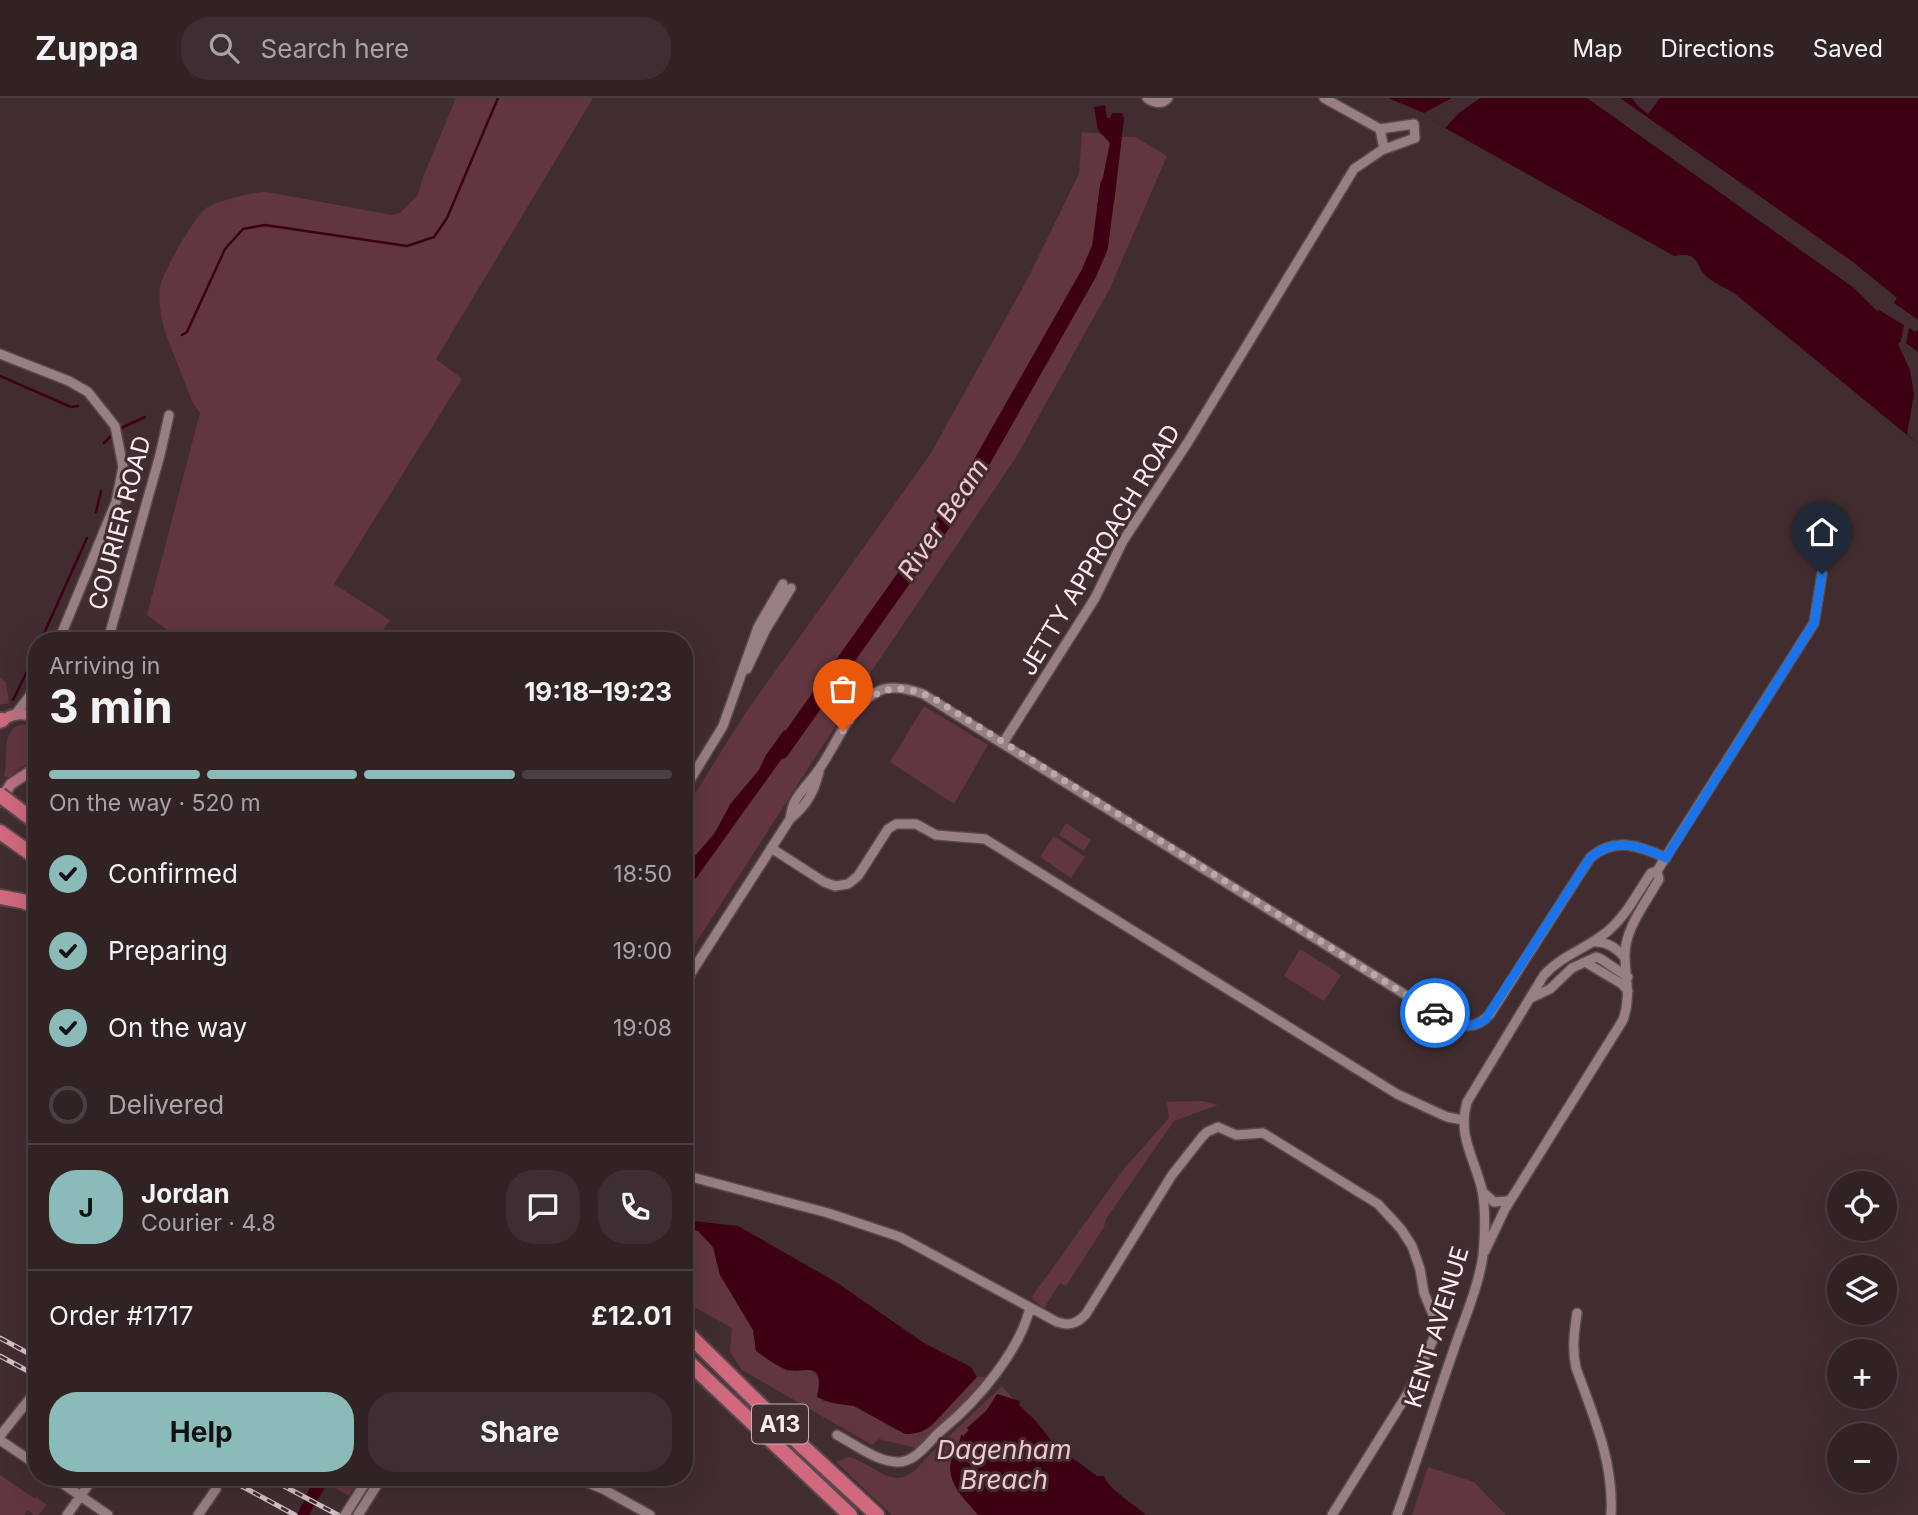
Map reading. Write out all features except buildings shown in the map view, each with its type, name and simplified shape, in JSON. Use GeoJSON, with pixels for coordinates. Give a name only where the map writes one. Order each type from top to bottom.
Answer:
{"type":"FeatureCollection","features":[{"type":"Feature","properties":{"kind":"highway"},"geometry":{"type":"LineString","coordinates":[[0,795],[28,816]]}},
{"type":"Feature","properties":{"kind":"highway"},"geometry":{"type":"LineString","coordinates":[[5,836],[28,852]]}},
{"type":"Feature","properties":{"kind":"highway"},"geometry":{"type":"LineString","coordinates":[[0,897],[28,903]]}},
{"type":"Feature","properties":{"kind":"highway","name":"A13"},"geometry":{"type":"LineString","coordinates":[[693,1340],[877,1515]]}},
{"type":"Feature","properties":{"kind":"highway","name":"A13"},"geometry":{"type":"LineString","coordinates":[[693,1367],[850,1515]]}},
{"type":"Feature","properties":{"kind":"main road"},"geometry":{"type":"LineString","coordinates":[[4,719],[28,715]]}},
{"type":"Feature","properties":{"kind":"main road"},"geometry":{"type":"LineString","coordinates":[[0,801],[11,784],[28,772]]}},
{"type":"Feature","properties":{"kind":"street"},"geometry":{"type":"LineString","coordinates":[[1147,98],[1158,103],[1168,98]]}},
{"type":"Feature","properties":{"kind":"street"},"geometry":{"type":"LineString","coordinates":[[1324,98],[1380,129],[1384,149]]}},
{"type":"Feature","properties":{"kind":"street","name":"JETTY APPROACH ROAD"},"geometry":{"type":"LineString","coordinates":[[1003,743],[1095,598],[1123,541],[1228,377],[1354,169],[1384,149],[1415,138],[1414,124],[1380,129]]}},
{"type":"Feature","properties":{"kind":"street"},"geometry":{"type":"LineString","coordinates":[[0,354],[69,381],[88,392],[116,426],[123,467],[116,502],[62,632]]}},
{"type":"Feature","properties":{"kind":"street","name":"COURIER ROAD"},"geometry":{"type":"LineString","coordinates":[[110,632],[169,415]]}},
{"type":"Feature","properties":{"kind":"street"},"geometry":{"type":"LineString","coordinates":[[771,848],[824,883],[835,886],[848,884],[858,876],[888,829],[901,822],[916,824],[936,835],[985,839],[1397,1094],[1447,1117],[1463,1119],[1467,1102],[1544,975],[1554,963],[1592,943],[1611,929],[1651,873],[1657,871],[1666,858],[1814,623],[1822,574]]}},
{"type":"Feature","properties":{"kind":"street"},"geometry":{"type":"LineString","coordinates":[[693,775],[715,740],[741,679],[758,627],[787,586]]}},
{"type":"Feature","properties":{"kind":"street"},"geometry":{"type":"LineString","coordinates":[[693,970],[790,818],[803,808],[815,789],[819,770],[853,714],[877,691],[906,689],[923,694],[943,705],[1446,1020],[1463,1026],[1479,1023],[1490,1014],[1590,858],[1599,850],[1609,845],[1626,846],[1645,849],[1666,858]]}},
{"type":"Feature","properties":{"kind":"street"},"geometry":{"type":"LineString","coordinates":[[4,719],[28,695]]}},
{"type":"Feature","properties":{"kind":"street"},"geometry":{"type":"LineString","coordinates":[[1483,1256],[1515,1194],[1613,1038],[1626,1012],[1629,992],[1625,958],[1629,934],[1660,879],[1657,871]]}},
{"type":"Feature","properties":{"kind":"street"},"geometry":{"type":"LineString","coordinates":[[1592,943],[1602,942],[1625,958]]}},
{"type":"Feature","properties":{"kind":"street"},"geometry":{"type":"LineString","coordinates":[[1529,999],[1550,989],[1572,968],[1596,957],[1628,977]]}},
{"type":"Feature","properties":{"kind":"street"},"geometry":{"type":"LineString","coordinates":[[1585,962],[1622,984],[1629,992]]}},
{"type":"Feature","properties":{"kind":"street","name":"KENT AVENUE"},"geometry":{"type":"LineString","coordinates":[[1397,1515],[1464,1320],[1483,1256],[1485,1224],[1482,1191],[1467,1151],[1463,1119]]}},
{"type":"Feature","properties":{"kind":"street"},"geometry":{"type":"LineString","coordinates":[[693,1177],[878,1229],[920,1247],[1061,1323],[1074,1323],[1081,1320],[1172,1175],[1202,1137],[1218,1128],[1236,1135],[1263,1133],[1378,1204],[1401,1229],[1412,1246],[1424,1293],[1434,1317],[1434,1338],[1408,1393],[1332,1515]]}},
{"type":"Feature","properties":{"kind":"street"},"geometry":{"type":"LineString","coordinates":[[1482,1191],[1490,1200],[1497,1202],[1507,1201],[1515,1194]]}},
{"type":"Feature","properties":{"kind":"street"},"geometry":{"type":"LineString","coordinates":[[837,1435],[872,1454],[895,1462],[911,1460],[956,1418],[997,1371],[1026,1325],[1030,1308]]}},
{"type":"Feature","properties":{"kind":"street"},"geometry":{"type":"LineString","coordinates":[[1577,1313],[1574,1355],[1608,1464],[1612,1494],[1611,1515]]}},
{"type":"Feature","properties":{"kind":"street"},"geometry":{"type":"LineString","coordinates":[[28,1401],[0,1438],[28,1458]]}},
{"type":"Feature","properties":{"kind":"street"},"geometry":{"type":"LineString","coordinates":[[66,1486],[108,1515]]}},
{"type":"Feature","properties":{"kind":"street"},"geometry":{"type":"LineString","coordinates":[[67,1515],[87,1486]]}},
{"type":"Feature","properties":{"kind":"street"},"geometry":{"type":"LineString","coordinates":[[345,1515],[363,1486]]}},
{"type":"Feature","properties":{"kind":"street"},"geometry":{"type":"LineString","coordinates":[[358,1515],[376,1486]]}},
{"type":"Feature","properties":{"kind":"street"},"geometry":{"type":"LineString","coordinates":[[594,1486],[650,1515]]}},
{"type":"Feature","properties":{"kind":"street"},"geometry":{"type":"LineString","coordinates":[[198,1515],[216,1489]]}},
{"type":"Feature","properties":{"kind":"shaded area"},"geometry":{"type":"Polygon","coordinates":[[[456,98],[593,98],[436,359],[462,379],[334,584],[390,620],[382,632],[170,632],[147,615],[200,413],[188,392],[168,340],[160,309],[160,287],[172,259],[205,209],[225,200],[267,192],[392,215],[400,213],[418,195],[456,98]]]}},
{"type":"Feature","properties":{"kind":"shaded area"},"geometry":{"type":"Polygon","coordinates":[[[1082,132],[1101,134],[1110,142],[1097,206],[1114,201],[1122,137],[1135,137],[1167,156],[1110,288],[1015,459],[854,697],[693,947],[693,797],[746,712],[931,453],[1028,278],[1079,174],[1082,132]]]}},
{"type":"Feature","properties":{"kind":"shaded area"},"geometry":{"type":"Polygon","coordinates":[[[0,677],[6,682],[9,703],[0,705],[0,677]]]}},
{"type":"Feature","properties":{"kind":"shaded area"},"geometry":{"type":"Polygon","coordinates":[[[924,706],[988,745],[954,804],[890,762],[924,706]]]}},
{"type":"Feature","properties":{"kind":"shaded area"},"geometry":{"type":"Polygon","coordinates":[[[18,725],[28,725],[28,764],[8,778],[4,776],[7,741],[12,730],[18,725]]]}},
{"type":"Feature","properties":{"kind":"shaded area"},"geometry":{"type":"Polygon","coordinates":[[[1066,823],[1091,840],[1084,851],[1059,835],[1066,823]]]}},
{"type":"Feature","properties":{"kind":"shaded area"},"geometry":{"type":"Polygon","coordinates":[[[1054,836],[1085,857],[1071,878],[1040,857],[1054,836]]]}},
{"type":"Feature","properties":{"kind":"shaded area"},"geometry":{"type":"Polygon","coordinates":[[[1300,949],[1341,975],[1324,1001],[1284,976],[1300,949]]]}},
{"type":"Feature","properties":{"kind":"shaded area"},"geometry":{"type":"Polygon","coordinates":[[[1203,1101],[1218,1105],[1174,1121],[1106,1219],[1104,1227],[1066,1286],[1060,1283],[1044,1308],[1031,1298],[1123,1170],[1169,1118],[1167,1102],[1203,1101]]]}},
{"type":"Feature","properties":{"kind":"shaded area"},"geometry":{"type":"Polygon","coordinates":[[[693,1230],[698,1231],[713,1247],[720,1275],[753,1330],[756,1351],[787,1371],[811,1370],[818,1378],[817,1394],[823,1401],[854,1406],[905,1434],[912,1434],[931,1426],[977,1377],[992,1377],[916,1448],[879,1439],[872,1445],[742,1370],[730,1352],[732,1328],[693,1306],[693,1230]]]}},
{"type":"Feature","properties":{"kind":"shaded area"},"geometry":{"type":"Polygon","coordinates":[[[1002,1386],[1015,1401],[986,1411],[967,1428],[969,1430],[963,1437],[962,1435],[950,1466],[957,1491],[978,1515],[892,1515],[836,1462],[849,1457],[889,1476],[907,1476],[1002,1386]]]}},
{"type":"Feature","properties":{"kind":"shaded area"},"geometry":{"type":"Polygon","coordinates":[[[1428,1467],[1474,1482],[1506,1515],[1412,1515],[1428,1467]]]}},
{"type":"Feature","properties":{"kind":"shaded area"},"geometry":{"type":"Polygon","coordinates":[[[0,1475],[47,1505],[38,1515],[28,1510],[24,1515],[0,1515],[0,1475]]]}},
{"type":"Feature","properties":{"kind":"shaded area"},"geometry":{"type":"Polygon","coordinates":[[[331,1486],[355,1486],[349,1496],[331,1486]]]}},
{"type":"Feature","properties":{"kind":"water"},"geometry":{"type":"Polygon","coordinates":[[[1388,98],[1918,98],[1918,444],[1734,293],[1708,278],[1692,257],[1674,256],[1445,128],[1424,113],[1388,98]]]}},
{"type":"Feature","properties":{"kind":"water"},"geometry":{"type":"Polygon","coordinates":[[[1105,105],[1107,118],[1110,118],[1112,113],[1122,113],[1124,119],[1114,202],[1097,207],[1110,143],[1098,130],[1094,107],[1105,105]]]}},
{"type":"Feature","properties":{"kind":"water"},"geometry":{"type":"Polygon","coordinates":[[[784,730],[796,739],[693,882],[693,858],[714,834],[731,803],[759,770],[784,730]]]}},
{"type":"Feature","properties":{"kind":"water"},"geometry":{"type":"Polygon","coordinates":[[[693,1221],[738,1226],[836,1282],[924,1343],[971,1367],[977,1377],[931,1426],[912,1434],[905,1434],[854,1406],[832,1403],[817,1397],[819,1384],[816,1372],[785,1369],[756,1351],[753,1330],[720,1275],[713,1247],[698,1231],[693,1230],[693,1221]]]}},
{"type":"Feature","properties":{"kind":"water","name":"Dagenham Breach"},"geometry":{"type":"Polygon","coordinates":[[[997,1394],[1020,1401],[1019,1405],[1054,1444],[1097,1476],[1104,1476],[1116,1492],[1146,1515],[978,1515],[954,1484],[951,1461],[961,1434],[963,1436],[969,1430],[967,1428],[986,1411],[997,1394]]]}},
{"type":"Feature","properties":{"kind":"water"},"geometry":{"type":"Polygon","coordinates":[[[311,1486],[326,1486],[309,1515],[297,1515],[311,1486]]]}},
{"type":"Feature","properties":{"kind":"pier"},"geometry":{"type":"Polygon","coordinates":[[[1452,98],[1480,98],[1459,113],[1445,128],[1424,113],[1452,98]]]}},
{"type":"Feature","properties":{"kind":"pier"},"geometry":{"type":"Polygon","coordinates":[[[1587,98],[1620,98],[1853,262],[1897,298],[1894,303],[1918,320],[1918,330],[1916,332],[1909,328],[1906,343],[1918,352],[1918,444],[1907,434],[1914,394],[1910,370],[1898,344],[1904,325],[1877,311],[1854,288],[1587,98]]]}},
{"type":"Feature","properties":{"kind":"pier"},"geometry":{"type":"Polygon","coordinates":[[[1632,98],[1660,98],[1648,114],[1632,98]]]}},
{"type":"Feature","properties":{"kind":"waterway"},"geometry":{"type":"LineString","coordinates":[[182,335],[187,332],[225,249],[243,229],[265,225],[407,246],[434,237],[447,218],[498,98]]}},
{"type":"Feature","properties":{"kind":"waterway","name":"River Beam"},"geometry":{"type":"LineString","coordinates":[[781,751],[963,495],[1089,273],[1100,247],[1108,185]]}},
{"type":"Feature","properties":{"kind":"waterway"},"geometry":{"type":"LineString","coordinates":[[0,376],[71,407],[78,406]]}},
{"type":"Feature","properties":{"kind":"waterway"},"geometry":{"type":"LineString","coordinates":[[119,429],[145,417]]}},
{"type":"Feature","properties":{"kind":"waterway"},"geometry":{"type":"LineString","coordinates":[[104,443],[114,433]]}},
{"type":"Feature","properties":{"kind":"waterway"},"geometry":{"type":"LineString","coordinates":[[96,512],[101,491]]}},
{"type":"Feature","properties":{"kind":"waterway"},"geometry":{"type":"LineString","coordinates":[[45,632],[87,538]]}},
{"type":"Feature","properties":{"kind":"waterway"},"geometry":{"type":"LineString","coordinates":[[13,700],[28,669]]}},
{"type":"Feature","properties":{"kind":"railway"},"geometry":{"type":"LineString","coordinates":[[0,1338],[28,1353]]}},
{"type":"Feature","properties":{"kind":"railway"},"geometry":{"type":"LineString","coordinates":[[0,1356],[28,1371]]}},
{"type":"Feature","properties":{"kind":"railway"},"geometry":{"type":"LineString","coordinates":[[242,1486],[295,1515]]}},
{"type":"Feature","properties":{"kind":"railway"},"geometry":{"type":"LineString","coordinates":[[284,1486],[338,1515]]}},
{"type":"Feature","properties":{"kind":"way so far"},"geometry":{"type":"LineString","coordinates":[[843,731],[853,714],[877,691],[898,688],[933,698],[1435,1013]]}},
{"type":"Feature","properties":{"kind":"route"},"geometry":{"type":"LineString","coordinates":[[1435,1013],[1446,1020],[1469,1027],[1485,1020],[1590,858],[1599,850],[1609,845],[1626,846],[1645,849],[1666,858],[1814,623],[1822,574]]}}]}
